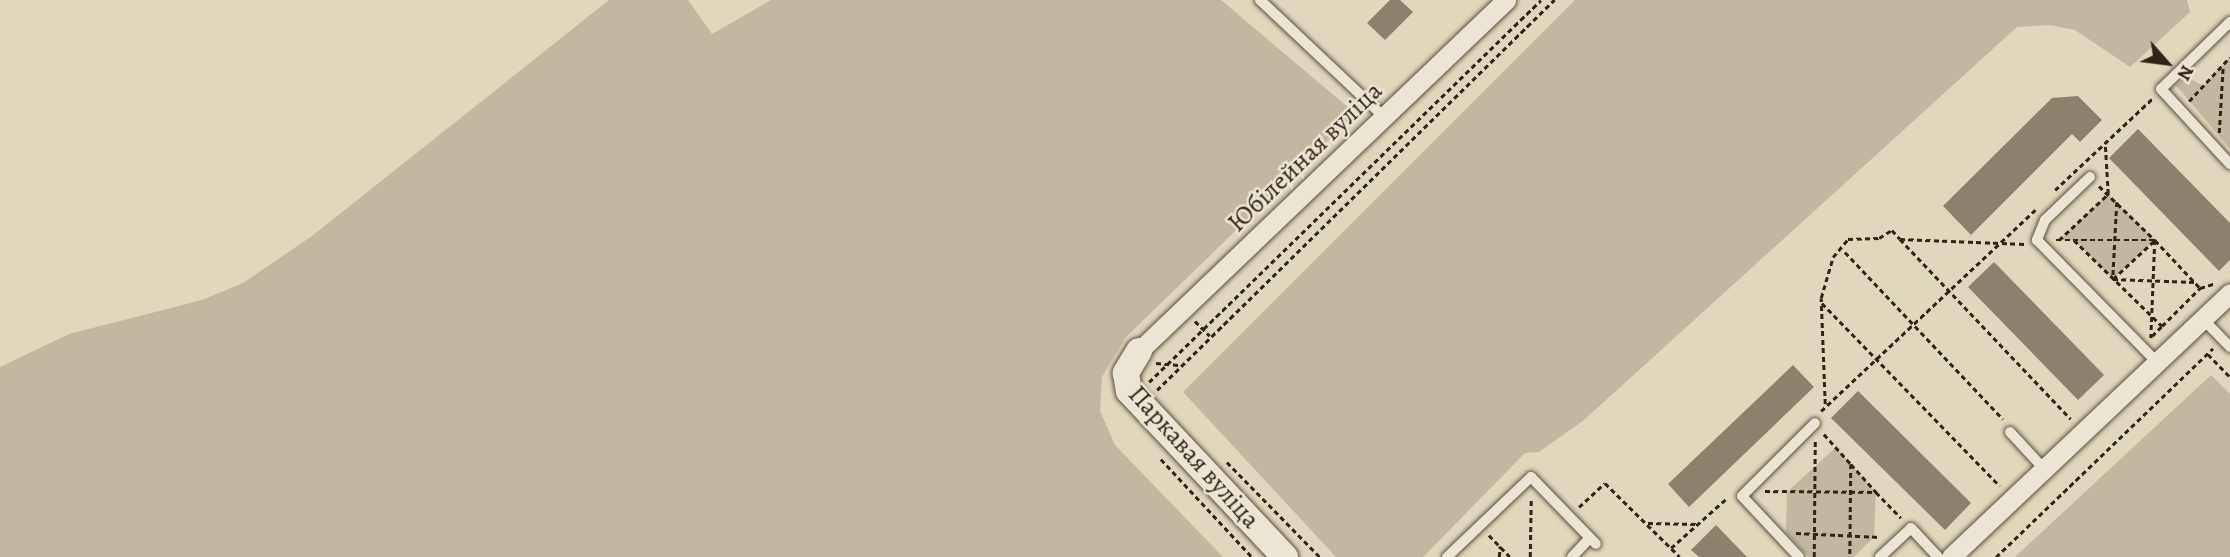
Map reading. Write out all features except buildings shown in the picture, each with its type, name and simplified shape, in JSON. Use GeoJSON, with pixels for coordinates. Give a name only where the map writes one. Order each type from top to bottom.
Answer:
{"type":"FeatureCollection","features":[{"type":"Feature","properties":{"kind":"street","name":"Юбілейная вуліца"},"geometry":{"type":"LineString","coordinates":[[1144,356],[1384,117],[1506,0]]}},
{"type":"Feature","properties":{"kind":"street"},"geometry":{"type":"LineString","coordinates":[[1951,557],[2045,469],[2154,359],[2230,294]]}},
{"type":"Feature","properties":{"kind":"street","name":"Паркавая вуліца"},"geometry":{"type":"LineString","coordinates":[[1144,356],[1126,373],[1129,391],[1285,557]]}},
{"type":"Feature","properties":{"kind":"lane"},"geometry":{"type":"LineString","coordinates":[[1260,0],[1384,117]]}},
{"type":"Feature","properties":{"kind":"lane"},"geometry":{"type":"LineString","coordinates":[[2230,22],[2161,89],[2230,164]]}},
{"type":"Feature","properties":{"kind":"lane"},"geometry":{"type":"LineString","coordinates":[[2090,177],[2045,220],[2037,232],[2040,243],[2154,359]]}},
{"type":"Feature","properties":{"kind":"lane"},"geometry":{"type":"LineString","coordinates":[[2203,319],[2226,343]]}},
{"type":"Feature","properties":{"kind":"lane"},"geometry":{"type":"LineString","coordinates":[[1799,557],[1744,494],[1815,423]]}},
{"type":"Feature","properties":{"kind":"lane"},"geometry":{"type":"LineString","coordinates":[[2010,432],[2045,469]]}},
{"type":"Feature","properties":{"kind":"lane"},"geometry":{"type":"LineString","coordinates":[[1447,557],[1531,477],[1593,541],[1572,557]]}},
{"type":"Feature","properties":{"kind":"lane"},"geometry":{"type":"LineString","coordinates":[[1880,557],[1910,528],[1938,557]]}},
{"type":"Feature","properties":{"kind":"path"},"geometry":{"type":"LineString","coordinates":[[1167,400],[1149,382],[1541,0]]}},
{"type":"Feature","properties":{"kind":"path"},"geometry":{"type":"LineString","coordinates":[[1157,390],[1554,0]]}},
{"type":"Feature","properties":{"kind":"path"},"geometry":{"type":"LineString","coordinates":[[2195,112],[2187,103],[2230,58]]}},
{"type":"Feature","properties":{"kind":"path"},"geometry":{"type":"LineString","coordinates":[[2218,136],[2223,65]]}},
{"type":"Feature","properties":{"kind":"path"},"geometry":{"type":"LineString","coordinates":[[2051,194],[2161,89]]}},
{"type":"Feature","properties":{"kind":"path"},"geometry":{"type":"LineString","coordinates":[[2210,128],[2224,143]]}},
{"type":"Feature","properties":{"kind":"path"},"geometry":{"type":"LineString","coordinates":[[2105,143],[2108,194]]}},
{"type":"Feature","properties":{"kind":"path"},"geometry":{"type":"LineString","coordinates":[[2080,166],[2200,288]]}},
{"type":"Feature","properties":{"kind":"path"},"geometry":{"type":"LineString","coordinates":[[2059,240],[2108,194]]}},
{"type":"Feature","properties":{"kind":"path"},"geometry":{"type":"LineString","coordinates":[[2113,279],[2117,202]]}},
{"type":"Feature","properties":{"kind":"path"},"geometry":{"type":"LineString","coordinates":[[1814,557],[1815,423],[1825,404],[2042,203]]}},
{"type":"Feature","properties":{"kind":"path"},"geometry":{"type":"LineString","coordinates":[[1825,404],[1822,303],[1833,257],[1848,239],[1879,238],[1892,230],[2077,425]]}},
{"type":"Feature","properties":{"kind":"path"},"geometry":{"type":"LineString","coordinates":[[1900,239],[2040,243],[2059,240],[2154,240]]}},
{"type":"Feature","properties":{"kind":"path"},"geometry":{"type":"LineString","coordinates":[[2074,240],[2162,326]]}},
{"type":"Feature","properties":{"kind":"path"},"geometry":{"type":"LineString","coordinates":[[2113,279],[2154,240]]}},
{"type":"Feature","properties":{"kind":"path"},"geometry":{"type":"LineString","coordinates":[[2154,240],[2151,337],[2154,359]]}},
{"type":"Feature","properties":{"kind":"path"},"geometry":{"type":"LineString","coordinates":[[1845,252],[2003,419]]}},
{"type":"Feature","properties":{"kind":"path"},"geometry":{"type":"LineString","coordinates":[[2113,279],[2195,282]]}},
{"type":"Feature","properties":{"kind":"path"},"geometry":{"type":"LineString","coordinates":[[2151,337],[2200,288],[2210,282],[2230,294]]}},
{"type":"Feature","properties":{"kind":"path"},"geometry":{"type":"LineString","coordinates":[[1822,303],[2007,493]]}},
{"type":"Feature","properties":{"kind":"path"},"geometry":{"type":"LineString","coordinates":[[1996,557],[2207,354],[2226,343]]}},
{"type":"Feature","properties":{"kind":"path"},"geometry":{"type":"LineString","coordinates":[[2207,354],[2230,377]]}},
{"type":"Feature","properties":{"kind":"path"},"geometry":{"type":"LineString","coordinates":[[1144,356],[1167,364],[1182,365]]}},
{"type":"Feature","properties":{"kind":"path"},"geometry":{"type":"LineString","coordinates":[[1815,423],[1910,528]]}},
{"type":"Feature","properties":{"kind":"path"},"geometry":{"type":"LineString","coordinates":[[1157,454],[1252,557]]}},
{"type":"Feature","properties":{"kind":"path"},"geometry":{"type":"LineString","coordinates":[[1224,459],[1320,557]]}},
{"type":"Feature","properties":{"kind":"path"},"geometry":{"type":"LineString","coordinates":[[1850,557],[1851,464]]}},
{"type":"Feature","properties":{"kind":"path"},"geometry":{"type":"LineString","coordinates":[[1569,516],[1605,483],[1680,557]]}},
{"type":"Feature","properties":{"kind":"path"},"geometry":{"type":"LineString","coordinates":[[1671,548],[1726,497],[1744,494],[1876,492]]}},
{"type":"Feature","properties":{"kind":"path"},"geometry":{"type":"LineString","coordinates":[[1530,557],[1531,498]]}},
{"type":"Feature","properties":{"kind":"path"},"geometry":{"type":"LineString","coordinates":[[1526,499],[1539,498]]}},
{"type":"Feature","properties":{"kind":"path"},"geometry":{"type":"LineString","coordinates":[[1648,523],[1696,524]]}},
{"type":"Feature","properties":{"kind":"path"},"geometry":{"type":"LineString","coordinates":[[1482,542],[1498,526]]}},
{"type":"Feature","properties":{"kind":"path"},"geometry":{"type":"LineString","coordinates":[[1775,532],[1899,538]]}},
{"type":"Feature","properties":{"kind":"path"},"geometry":{"type":"LineString","coordinates":[[1489,535],[1510,557]]}},
{"type":"Feature","properties":{"kind":"path"},"geometry":{"type":"LineString","coordinates":[[1499,557],[1500,546]]}},
{"type":"Feature","properties":{"kind":"shaded area"},"geometry":{"type":"Polygon","coordinates":[[[609,0],[688,0],[712,34],[771,0],[1221,0],[1356,114],[1126,337],[1102,377],[1100,411],[1115,445],[1223,557],[0,557],[0,367],[69,334],[202,300],[243,283],[312,236],[609,0]]]}},
{"type":"Feature","properties":{"kind":"shaded area"},"geometry":{"type":"Polygon","coordinates":[[[1575,0],[2187,0],[2190,12],[2130,67],[2075,30],[2050,25],[2017,27],[1584,420],[1539,452],[1525,453],[1423,557],[1336,557],[1183,392],[1575,0]]]}},
{"type":"Feature","properties":{"kind":"shaded area"},"geometry":{"type":"Polygon","coordinates":[[[2230,57],[2230,149],[2176,85],[2186,76],[2203,86],[2230,57]]]}},
{"type":"Feature","properties":{"kind":"shaded area"},"geometry":{"type":"Polygon","coordinates":[[[2108,194],[2155,240],[2113,279],[2074,240],[2059,240],[2108,194]]]}},
{"type":"Feature","properties":{"kind":"shaded area"},"geometry":{"type":"Polygon","coordinates":[[[2211,375],[2230,394],[2230,557],[2015,557],[2211,375]]]}},
{"type":"Feature","properties":{"kind":"shaded area"},"geometry":{"type":"Polygon","coordinates":[[[1836,447],[1876,492],[1874,537],[1854,557],[1809,557],[1786,532],[1787,492],[1836,447]]]}}]}
